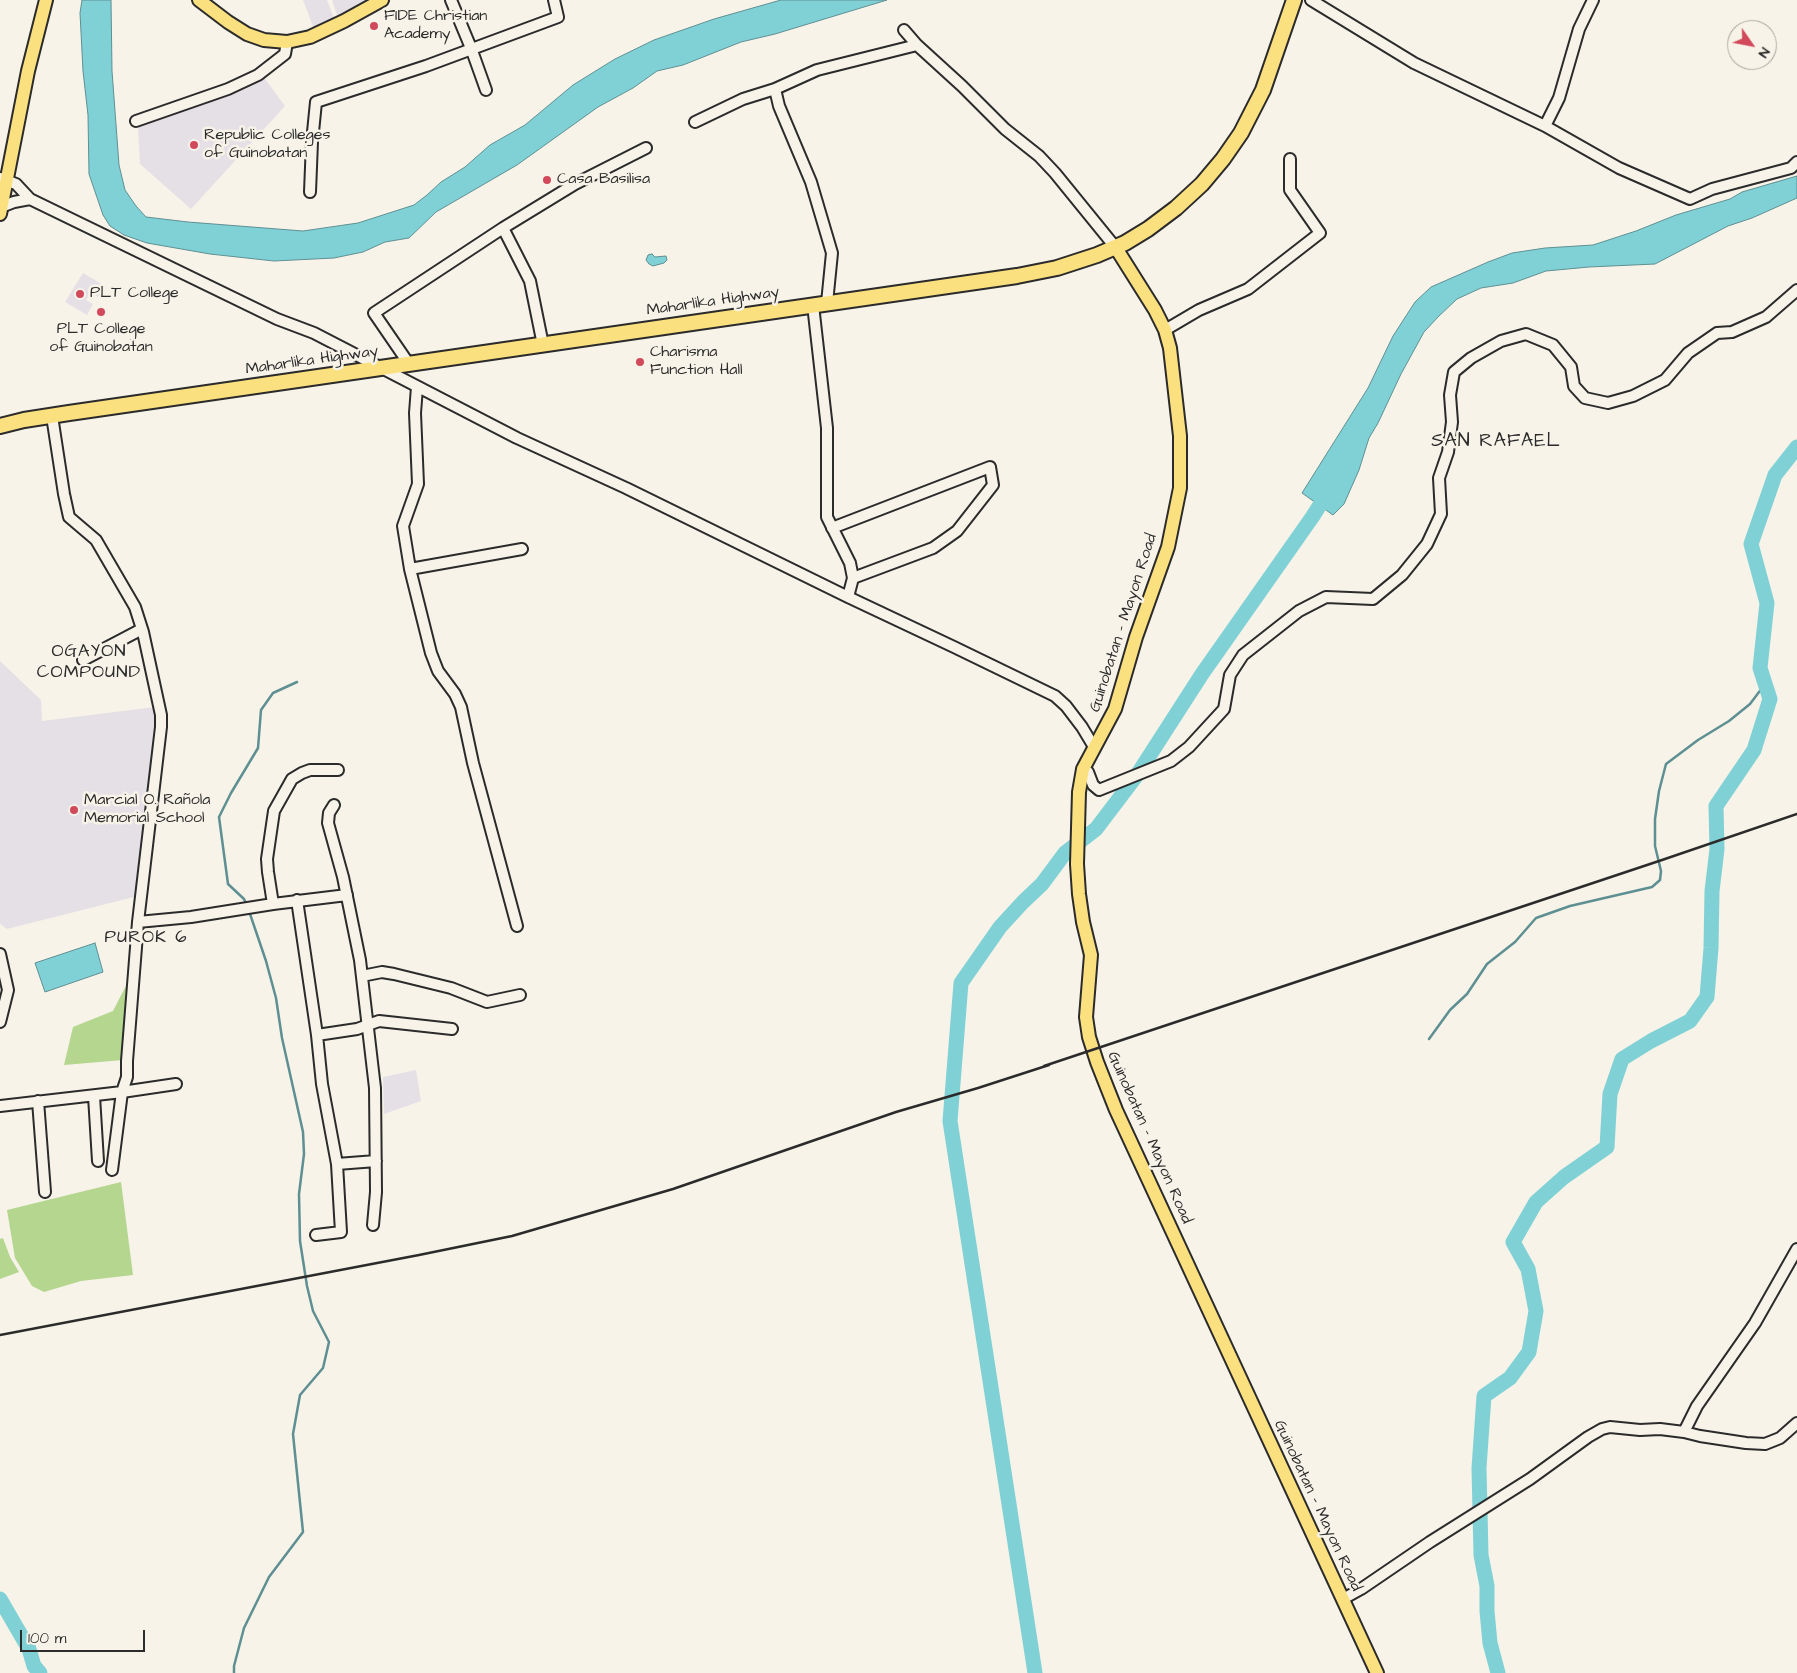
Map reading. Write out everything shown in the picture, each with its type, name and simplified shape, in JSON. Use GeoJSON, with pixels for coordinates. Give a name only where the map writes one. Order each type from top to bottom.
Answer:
{"type":"FeatureCollection","features":[{"type":"Feature","properties":{"kind":"highway","name":"Maharlika Highway"},"geometry":{"type":"LineString","coordinates":[[0,426],[52,416],[1039,272],[1072,264],[1116,248],[1148,229],[1176,208],[1202,184],[1231,149],[1263,90],[1294,0]]}},
{"type":"Feature","properties":{"kind":"main road"},"geometry":{"type":"LineString","coordinates":[[1,210],[4,179],[46,0]]}},
{"type":"Feature","properties":{"kind":"main road"},"geometry":{"type":"LineString","coordinates":[[199,0],[247,34],[264,40],[287,42],[310,37],[382,0]]}},
{"type":"Feature","properties":{"kind":"main road","name":"Guinobatan - Mayon Road"},"geometry":{"type":"LineString","coordinates":[[1116,248],[1155,310],[1165,330],[1170,348],[1180,436],[1180,488],[1168,547],[1136,637],[1115,709],[1083,769],[1078,792],[1076,864],[1082,922],[1091,955],[1086,1017],[1089,1037],[1120,1119],[1377,1673]]}},
{"type":"Feature","properties":{"kind":"street"},"geometry":{"type":"LineString","coordinates":[[451,0],[486,90]]}},
{"type":"Feature","properties":{"kind":"street"},"geometry":{"type":"LineString","coordinates":[[310,192],[316,102],[408,72],[558,17],[554,0]]}},
{"type":"Feature","properties":{"kind":"street"},"geometry":{"type":"LineString","coordinates":[[1311,0],[1414,64],[1545,126],[1619,168],[1690,199],[1712,189],[1783,171],[1791,168],[1797,162]]}},
{"type":"Feature","properties":{"kind":"street"},"geometry":{"type":"LineString","coordinates":[[1545,126],[1559,98],[1579,29],[1593,0]]}},
{"type":"Feature","properties":{"kind":"street"},"geometry":{"type":"LineString","coordinates":[[904,30],[917,45],[962,86],[1004,129],[1044,162],[1116,248]]}},
{"type":"Feature","properties":{"kind":"street"},"geometry":{"type":"LineString","coordinates":[[136,121],[228,89],[258,75],[285,54],[287,42]]}},
{"type":"Feature","properties":{"kind":"street"},"geometry":{"type":"LineString","coordinates":[[695,122],[817,70],[917,45]]}},
{"type":"Feature","properties":{"kind":"street"},"geometry":{"type":"LineString","coordinates":[[775,89],[779,106],[811,182],[832,253],[827,303]]}},
{"type":"Feature","properties":{"kind":"street"},"geometry":{"type":"LineString","coordinates":[[409,364],[374,313],[503,228],[575,184],[646,148]]}},
{"type":"Feature","properties":{"kind":"street"},"geometry":{"type":"LineString","coordinates":[[1165,330],[1199,310],[1248,289],[1320,233],[1290,190],[1290,159]]}},
{"type":"Feature","properties":{"kind":"street"},"geometry":{"type":"LineString","coordinates":[[4,179],[16,184],[30,199],[277,319],[314,333],[517,438],[626,488],[1055,696],[1077,720],[1094,747]]}},
{"type":"Feature","properties":{"kind":"street"},"geometry":{"type":"LineString","coordinates":[[1,210],[14,202],[30,199]]}},
{"type":"Feature","properties":{"kind":"street"},"geometry":{"type":"LineString","coordinates":[[503,228],[530,281],[543,345]]}},
{"type":"Feature","properties":{"kind":"street"},"geometry":{"type":"LineString","coordinates":[[1083,769],[1088,772],[1093,785],[1099,790],[1171,761],[1190,747],[1224,709],[1230,675],[1243,655],[1299,611],[1326,598],[1373,599],[1402,575],[1427,544],[1441,514],[1439,478],[1448,452],[1452,422],[1450,395],[1454,372],[1471,358],[1501,341],[1526,334],[1553,345],[1571,367],[1574,386],[1585,398],[1608,403],[1633,396],[1665,380],[1688,354],[1717,333],[1732,332],[1766,316],[1797,290]]}},
{"type":"Feature","properties":{"kind":"street"},"geometry":{"type":"LineString","coordinates":[[813,305],[826,428],[827,517],[850,563],[853,578],[848,597]]}},
{"type":"Feature","properties":{"kind":"street"},"geometry":{"type":"LineString","coordinates":[[417,386],[415,413],[418,484],[403,526],[410,569],[431,653],[438,671],[455,694],[460,707],[473,763],[517,926]]}},
{"type":"Feature","properties":{"kind":"street"},"geometry":{"type":"LineString","coordinates":[[52,416],[69,517],[96,540],[135,606],[161,715],[138,922],[126,1061],[127,1077],[122,1092],[112,1170]]}},
{"type":"Feature","properties":{"kind":"street"},"geometry":{"type":"LineString","coordinates":[[832,528],[990,467],[993,485],[957,531],[933,548],[853,578]]}},
{"type":"Feature","properties":{"kind":"street"},"geometry":{"type":"LineString","coordinates":[[410,569],[522,549]]}},
{"type":"Feature","properties":{"kind":"street"},"geometry":{"type":"LineString","coordinates":[[83,660],[142,629]]}},
{"type":"Feature","properties":{"kind":"street"},"geometry":{"type":"LineString","coordinates":[[273,904],[268,859],[274,811],[292,779],[302,772],[310,770],[338,770]]}},
{"type":"Feature","properties":{"kind":"street"},"geometry":{"type":"LineString","coordinates":[[334,805],[329,813],[328,823],[347,895],[360,960],[375,1088],[376,1192],[373,1226]]}},
{"type":"Feature","properties":{"kind":"street"},"geometry":{"type":"LineString","coordinates":[[138,922],[191,917],[297,900],[347,895]]}},
{"type":"Feature","properties":{"kind":"street"},"geometry":{"type":"LineString","coordinates":[[297,900],[317,1035],[322,1084],[337,1164],[341,1232],[316,1235]]}},
{"type":"Feature","properties":{"kind":"street"},"geometry":{"type":"LineString","coordinates":[[0,954],[8,990],[0,1022]]}},
{"type":"Feature","properties":{"kind":"street"},"geometry":{"type":"LineString","coordinates":[[362,976],[382,972],[394,974],[451,988],[487,1002],[520,996]]}},
{"type":"Feature","properties":{"kind":"street"},"geometry":{"type":"LineString","coordinates":[[317,1035],[357,1029],[379,1021],[452,1029]]}},
{"type":"Feature","properties":{"kind":"street"},"geometry":{"type":"LineString","coordinates":[[0,1106],[94,1096],[176,1084]]}},
{"type":"Feature","properties":{"kind":"street"},"geometry":{"type":"LineString","coordinates":[[94,1096],[98,1161]]}},
{"type":"Feature","properties":{"kind":"street"},"geometry":{"type":"LineString","coordinates":[[38,1101],[45,1192]]}},
{"type":"Feature","properties":{"kind":"street"},"geometry":{"type":"LineString","coordinates":[[337,1164],[376,1161]]}},
{"type":"Feature","properties":{"kind":"street"},"geometry":{"type":"LineString","coordinates":[[1684,1432],[1697,1406],[1755,1323],[1797,1249]]}},
{"type":"Feature","properties":{"kind":"street"},"geometry":{"type":"LineString","coordinates":[[1343,1599],[1530,1479],[1602,1429],[1610,1427],[1684,1432],[1709,1438],[1765,1444],[1780,1438],[1797,1423]]}},
{"type":"Feature","properties":{"kind":"shaded area"},"geometry":{"type":"Polygon","coordinates":[[[303,0],[327,0],[335,21],[314,29],[303,0]]]}},
{"type":"Feature","properties":{"kind":"shaded area"},"geometry":{"type":"Polygon","coordinates":[[[332,0],[372,0],[338,18],[332,0]]]}},
{"type":"Feature","properties":{"kind":"shaded area","name":"Republic Colleges of Guinobatan"},"geometry":{"type":"Polygon","coordinates":[[[263,76],[285,106],[191,209],[140,164],[138,127],[173,115],[263,76]]]}},
{"type":"Feature","properties":{"kind":"shaded area","name":"PLT College"},"geometry":{"type":"Polygon","coordinates":[[[83,273],[105,286],[98,297],[91,292],[86,300],[93,304],[87,315],[65,302],[83,273]]]}},
{"type":"Feature","properties":{"kind":"shaded area","name":"Marcial O. Rañola Memorial School"},"geometry":{"type":"Polygon","coordinates":[[[0,661],[41,700],[42,721],[155,707],[158,723],[138,896],[7,929],[0,924],[0,661]]]}},
{"type":"Feature","properties":{"kind":"shaded area"},"geometry":{"type":"Polygon","coordinates":[[[416,1070],[421,1101],[384,1114],[383,1077],[416,1070]]]}},
{"type":"Feature","properties":{"kind":"green space"},"geometry":{"type":"Polygon","coordinates":[[[130,978],[123,1060],[64,1065],[73,1027],[113,1011],[130,978]]]}},
{"type":"Feature","properties":{"kind":"green space"},"geometry":{"type":"Polygon","coordinates":[[[121,1182],[133,1275],[81,1281],[44,1292],[32,1286],[15,1258],[7,1210],[121,1182]]]}},
{"type":"Feature","properties":{"kind":"green space"},"geometry":{"type":"Polygon","coordinates":[[[3,1238],[10,1257],[19,1272],[0,1279],[0,1239],[3,1238]]]}},
{"type":"Feature","properties":{"kind":"water"},"geometry":{"type":"Polygon","coordinates":[[[82,0],[111,0],[112,71],[119,165],[125,190],[146,217],[303,231],[358,223],[414,205],[441,182],[465,167],[490,145],[525,125],[573,85],[615,59],[654,40],[714,19],[781,0],[887,0],[775,34],[741,42],[683,65],[657,71],[633,88],[598,107],[517,165],[436,212],[409,238],[385,242],[363,252],[334,258],[274,261],[210,254],[147,243],[124,235],[110,226],[103,215],[89,174],[88,115],[83,71],[80,13],[82,0]]]}},
{"type":"Feature","properties":{"kind":"water"},"geometry":{"type":"Polygon","coordinates":[[[1797,176],[1797,198],[1752,218],[1728,226],[1655,264],[1546,271],[1513,283],[1481,288],[1457,299],[1424,332],[1369,438],[1359,470],[1344,504],[1333,515],[1302,493],[1368,388],[1393,336],[1415,302],[1431,287],[1512,253],[1545,248],[1593,245],[1676,215],[1730,199],[1742,192],[1797,176]]]}},
{"type":"Feature","properties":{"kind":"water"},"geometry":{"type":"Polygon","coordinates":[[[652,254],[655,257],[666,256],[667,260],[664,263],[653,266],[646,260],[648,255],[652,254]]]}},
{"type":"Feature","properties":{"kind":"water"},"geometry":{"type":"Polygon","coordinates":[[[95,943],[103,972],[45,992],[35,963],[95,943]]]}},
{"type":"Feature","properties":{"kind":"waterway"},"geometry":{"type":"LineString","coordinates":[[1498,1673],[1490,1643],[1487,1586],[1481,1555],[1479,1468],[1484,1396],[1510,1378],[1529,1352],[1536,1311],[1528,1269],[1513,1242],[1536,1202],[1564,1177],[1607,1147],[1610,1094],[1622,1059],[1651,1041],[1690,1021],[1707,997],[1711,948],[1712,891],[1717,849],[1716,806],[1754,750],[1770,699],[1760,668],[1767,603],[1751,544],[1775,475],[1797,447]]}},
{"type":"Feature","properties":{"kind":"waterway"},"geometry":{"type":"LineString","coordinates":[[1035,1673],[950,1121],[961,983],[1000,927],[1042,884],[1065,853],[1096,829],[1137,775],[1202,674],[1330,489]]}},
{"type":"Feature","properties":{"kind":"waterway"},"geometry":{"type":"LineString","coordinates":[[247,906],[244,899],[228,884],[219,817],[258,748],[261,710],[273,693],[297,682]]}},
{"type":"Feature","properties":{"kind":"waterway"},"geometry":{"type":"LineString","coordinates":[[1429,1039],[1450,1010],[1467,994],[1487,964],[1515,942],[1536,918],[1570,906],[1652,887],[1660,880],[1661,871],[1655,846],[1655,819],[1659,791],[1666,764],[1698,740],[1729,721],[1750,704],[1765,684]]}},
{"type":"Feature","properties":{"kind":"waterway"},"geometry":{"type":"LineString","coordinates":[[234,1673],[234,1666],[244,1628],[269,1577],[303,1532],[293,1434],[300,1395],[323,1368],[329,1342],[313,1311],[300,1241],[299,1194],[304,1154],[303,1132],[282,1038],[276,998],[249,911]]}},
{"type":"Feature","properties":{"kind":"waterway"},"geometry":{"type":"LineString","coordinates":[[0,1599],[29,1649],[34,1666],[40,1673]]}},
{"type":"Feature","properties":{"kind":"railway"},"geometry":{"type":"LineString","coordinates":[[1044,1066],[1797,814]]}},
{"type":"Feature","properties":{"kind":"railway"},"geometry":{"type":"LineString","coordinates":[[0,1335],[512,1236],[673,1189],[896,1112],[1049,1065]]}},
{"type":"Feature","properties":{"kind":"place","name":"FIDE Christian Academy"},"geometry":{"type":"Point","coordinates":[374,26]}},
{"type":"Feature","properties":{"kind":"place","name":"Republic Colleges of Guinobatan"},"geometry":{"type":"Point","coordinates":[194,145]}},
{"type":"Feature","properties":{"kind":"place","name":"Casa Basilisa"},"geometry":{"type":"Point","coordinates":[547,180]}},
{"type":"Feature","properties":{"kind":"place","name":"PLT College"},"geometry":{"type":"Point","coordinates":[80,294]}},
{"type":"Feature","properties":{"kind":"place","name":"PLT College of Guinobatan"},"geometry":{"type":"Point","coordinates":[101,312]}},
{"type":"Feature","properties":{"kind":"place","name":"Charisma Function Hall"},"geometry":{"type":"Point","coordinates":[640,362]}},
{"type":"Feature","properties":{"kind":"place","name":"Marcial O. Rañola Memorial School"},"geometry":{"type":"Point","coordinates":[74,810]}},
{"type":"Feature","properties":{"kind":"district","name":"SAN RAFAEL"},"geometry":{"type":"Point","coordinates":[1496,442]}},
{"type":"Feature","properties":{"kind":"district","name":"OGAYON COMPOUND"},"geometry":{"type":"Point","coordinates":[89,662]}},
{"type":"Feature","properties":{"kind":"district","name":"PUROK 6"},"geometry":{"type":"Point","coordinates":[146,938]}}]}
